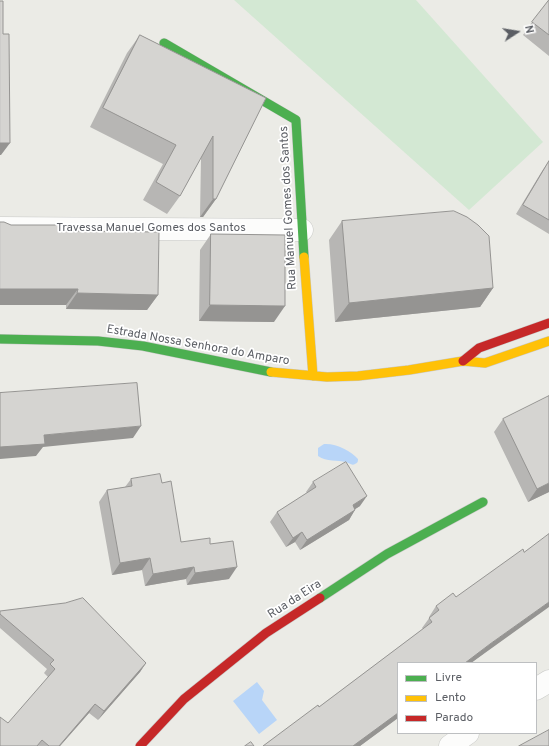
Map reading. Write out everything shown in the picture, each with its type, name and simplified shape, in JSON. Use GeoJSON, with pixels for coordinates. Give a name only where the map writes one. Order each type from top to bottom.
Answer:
{"type":"FeatureCollection","features":[{"type":"Feature","properties":{"kind":"street","name":"Rua Manuel Gomes dos Santos"},"geometry":{"type":"LineString","coordinates":[[164,43],[296,120],[312,376]]}},
{"type":"Feature","properties":{"kind":"street","name":"Travessa Manuel Gomes dos Santos"},"geometry":{"type":"LineString","coordinates":[[0,228],[302,230]]}},
{"type":"Feature","properties":{"kind":"street","name":"Estrada Nossa Senhora do Amparo"},"geometry":{"type":"LineString","coordinates":[[463,361],[479,348],[549,323]]}},
{"type":"Feature","properties":{"kind":"street","name":"Estrada Nossa Senhora do Amparo"},"geometry":{"type":"LineString","coordinates":[[0,339],[98,341],[143,346],[275,373],[312,376],[358,376],[409,370],[463,361],[485,363],[549,341]]}},
{"type":"Feature","properties":{"kind":"street","name":"Rua da Eira"},"geometry":{"type":"LineString","coordinates":[[140,746],[184,699],[266,633],[387,554],[483,502]]}},
{"type":"Feature","properties":{"kind":"street"},"geometry":{"type":"LineString","coordinates":[[537,689],[549,681]]}},
{"type":"Feature","properties":{"kind":"street"},"geometry":{"type":"LineString","coordinates":[[450,746],[467,734]]}},
{"type":"Feature","properties":{"kind":"green space"},"geometry":{"type":"Polygon","coordinates":[[[234,0],[416,0],[543,142],[469,210],[234,0]]]}},
{"type":"Feature","properties":{"kind":"water"},"geometry":{"type":"Polygon","coordinates":[[[324,444],[338,446],[347,450],[358,459],[358,462],[353,465],[346,462],[321,458],[318,456],[318,448],[324,444]]]}},
{"type":"Feature","properties":{"kind":"water"},"geometry":{"type":"Polygon","coordinates":[[[257,682],[264,691],[262,700],[277,720],[259,734],[233,701],[257,682]]]}},
{"type":"Feature","properties":{"kind":"building"},"geometry":{"type":"Polygon","coordinates":[[[549,0],[549,35],[532,22],[549,0]]]}},
{"type":"Feature","properties":{"kind":"building"},"geometry":{"type":"Polygon","coordinates":[[[0,1],[3,1],[3,34],[9,34],[10,143],[0,143],[0,1]]]}},
{"type":"Feature","properties":{"kind":"building"},"geometry":{"type":"Polygon","coordinates":[[[140,35],[266,98],[216,199],[213,199],[213,136],[180,196],[156,182],[176,145],[103,108],[140,35]]]}},
{"type":"Feature","properties":{"kind":"building"},"geometry":{"type":"Polygon","coordinates":[[[549,161],[549,220],[523,205],[549,161]]]}},
{"type":"Feature","properties":{"kind":"building"},"geometry":{"type":"Polygon","coordinates":[[[454,211],[467,217],[489,236],[493,288],[349,303],[342,221],[454,211]]]}},
{"type":"Feature","properties":{"kind":"building"},"geometry":{"type":"Polygon","coordinates":[[[0,222],[11,225],[78,225],[78,231],[159,232],[158,295],[77,293],[78,289],[0,289],[0,222]]]}},
{"type":"Feature","properties":{"kind":"building"},"geometry":{"type":"Polygon","coordinates":[[[211,234],[285,235],[285,306],[210,305],[211,234]]]}},
{"type":"Feature","properties":{"kind":"building"},"geometry":{"type":"Polygon","coordinates":[[[137,383],[141,426],[44,435],[45,444],[0,447],[0,393],[137,383]]]}},
{"type":"Feature","properties":{"kind":"building"},"geometry":{"type":"Polygon","coordinates":[[[549,396],[549,483],[537,489],[503,419],[549,396]]]}},
{"type":"Feature","properties":{"kind":"building"},"geometry":{"type":"Polygon","coordinates":[[[346,462],[367,496],[353,505],[355,510],[307,540],[302,532],[293,538],[277,512],[316,487],[313,482],[346,462]]]}},
{"type":"Feature","properties":{"kind":"building"},"geometry":{"type":"Polygon","coordinates":[[[160,474],[162,483],[171,481],[181,542],[210,538],[210,544],[233,541],[237,567],[195,573],[194,567],[153,574],[150,558],[120,563],[107,490],[132,486],[131,479],[160,474]]]}},
{"type":"Feature","properties":{"kind":"building"},"geometry":{"type":"Polygon","coordinates":[[[549,534],[549,602],[466,662],[397,662],[397,714],[353,746],[263,746],[318,705],[319,707],[432,622],[429,618],[439,610],[436,606],[453,593],[456,597],[523,549],[524,552],[549,534]]]}},
{"type":"Feature","properties":{"kind":"building"},"geometry":{"type":"Polygon","coordinates":[[[83,598],[146,663],[104,711],[95,704],[59,746],[49,746],[42,740],[37,746],[0,746],[0,717],[8,723],[55,669],[50,664],[54,660],[0,614],[0,611],[65,603],[83,598]]]}},
{"type":"Feature","properties":{"kind":"building"},"geometry":{"type":"Polygon","coordinates":[[[549,730],[549,746],[519,746],[549,730]]]}},
{"type":"Feature","properties":{"kind":"building"},"geometry":{"type":"Polygon","coordinates":[[[251,742],[254,746],[245,746],[251,742]]]}},
{"type":"Feature","properties":{"kind":"traffic: fast"},"geometry":{"type":"LineString","coordinates":[[164,43],[296,120],[304,257]]}},
{"type":"Feature","properties":{"kind":"traffic: fast"},"geometry":{"type":"LineString","coordinates":[[0,339],[98,341],[143,346],[271,372]]}},
{"type":"Feature","properties":{"kind":"traffic: fast"},"geometry":{"type":"LineString","coordinates":[[320,598],[387,554],[483,502]]}},
{"type":"Feature","properties":{"kind":"traffic: slow"},"geometry":{"type":"LineString","coordinates":[[304,257],[313,376]]}},
{"type":"Feature","properties":{"kind":"traffic: slow"},"geometry":{"type":"LineString","coordinates":[[271,372],[327,377],[358,376],[409,370],[463,361],[485,363],[549,341]]}},
{"type":"Feature","properties":{"kind":"traffic: jam"},"geometry":{"type":"LineString","coordinates":[[463,361],[479,348],[549,323]]}},
{"type":"Feature","properties":{"kind":"traffic: jam"},"geometry":{"type":"LineString","coordinates":[[140,746],[184,699],[266,633],[320,598]]}}]}
